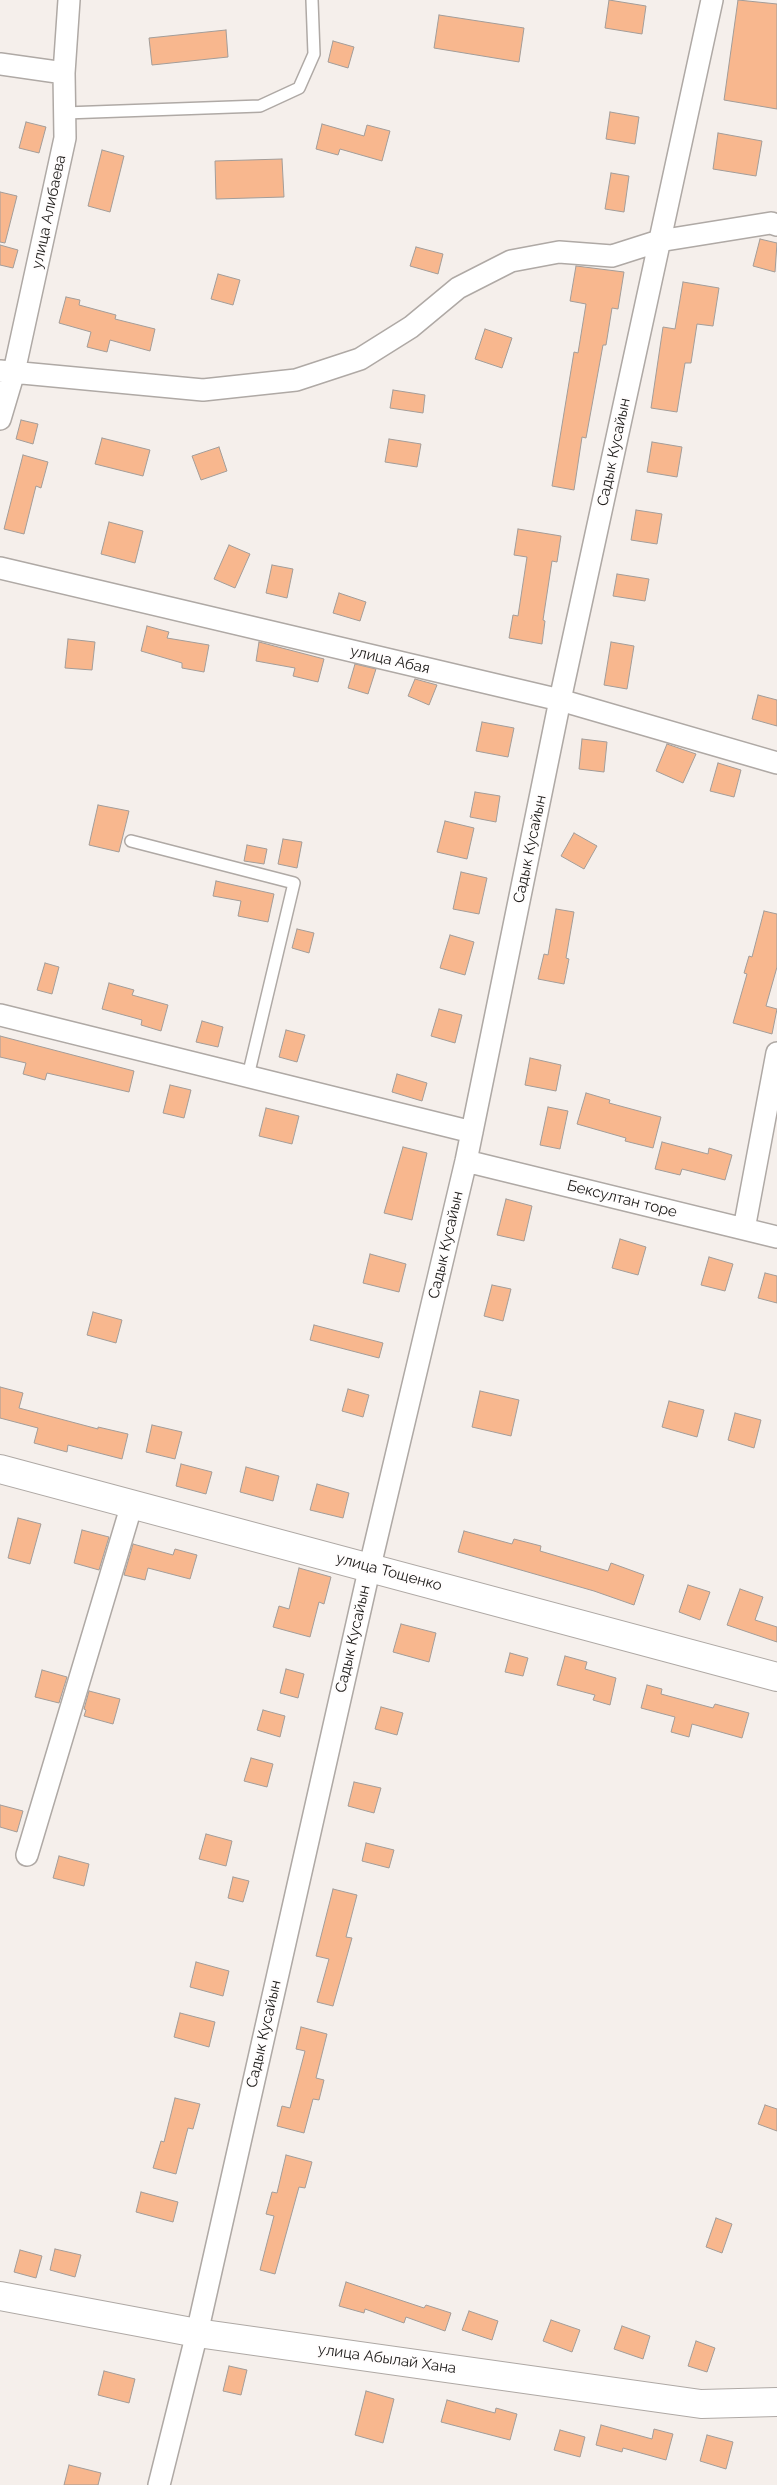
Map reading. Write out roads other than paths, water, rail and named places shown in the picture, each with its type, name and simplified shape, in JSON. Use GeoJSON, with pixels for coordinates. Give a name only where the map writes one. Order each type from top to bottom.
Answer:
{"type":"FeatureCollection","features":[{"type":"Feature","properties":{"kind":"street","name":"улица Алибаева"},"geometry":{"type":"LineString","coordinates":[[0,419],[7,371],[65,138],[64,73],[69,0]]}},
{"type":"Feature","properties":{"kind":"street","name":"Садык Кусайын"},"geometry":{"type":"LineString","coordinates":[[159,2485],[197,2333],[370,1566],[466,1161],[560,700],[712,0]]}},
{"type":"Feature","properties":{"kind":"street"},"geometry":{"type":"LineString","coordinates":[[0,64],[64,73]]}},
{"type":"Feature","properties":{"kind":"street"},"geometry":{"type":"LineString","coordinates":[[7,371],[203,390],[296,380],[360,359],[411,327],[458,288],[511,261],[559,252],[612,256],[659,241],[771,222],[777,225]]}},
{"type":"Feature","properties":{"kind":"street","name":"улица Абая"},"geometry":{"type":"LineString","coordinates":[[0,568],[560,700],[777,763]]}},
{"type":"Feature","properties":{"kind":"street"},"geometry":{"type":"LineString","coordinates":[[0,1015],[472,1132]]}},
{"type":"Feature","properties":{"kind":"street"},"geometry":{"type":"LineString","coordinates":[[744,1229],[777,1053]]}},
{"type":"Feature","properties":{"kind":"street","name":"Бексултан торе"},"geometry":{"type":"LineString","coordinates":[[466,1161],[777,1237]]}},
{"type":"Feature","properties":{"kind":"street","name":"улица Тощенко"},"geometry":{"type":"LineString","coordinates":[[0,1469],[370,1566],[777,1677]]}},
{"type":"Feature","properties":{"kind":"street"},"geometry":{"type":"LineString","coordinates":[[27,1855],[132,1504]]}},
{"type":"Feature","properties":{"kind":"street","name":"улица Абылай Хана"},"geometry":{"type":"LineString","coordinates":[[0,2296],[197,2333],[701,2404],[777,2402]]}},
{"type":"Feature","properties":{"kind":"lane"},"geometry":{"type":"LineString","coordinates":[[65,113],[260,106],[299,88],[314,54],[312,0]]}},
{"type":"Feature","properties":{"kind":"lane"},"geometry":{"type":"LineString","coordinates":[[131,841],[294,883],[248,1076]]}}]}
